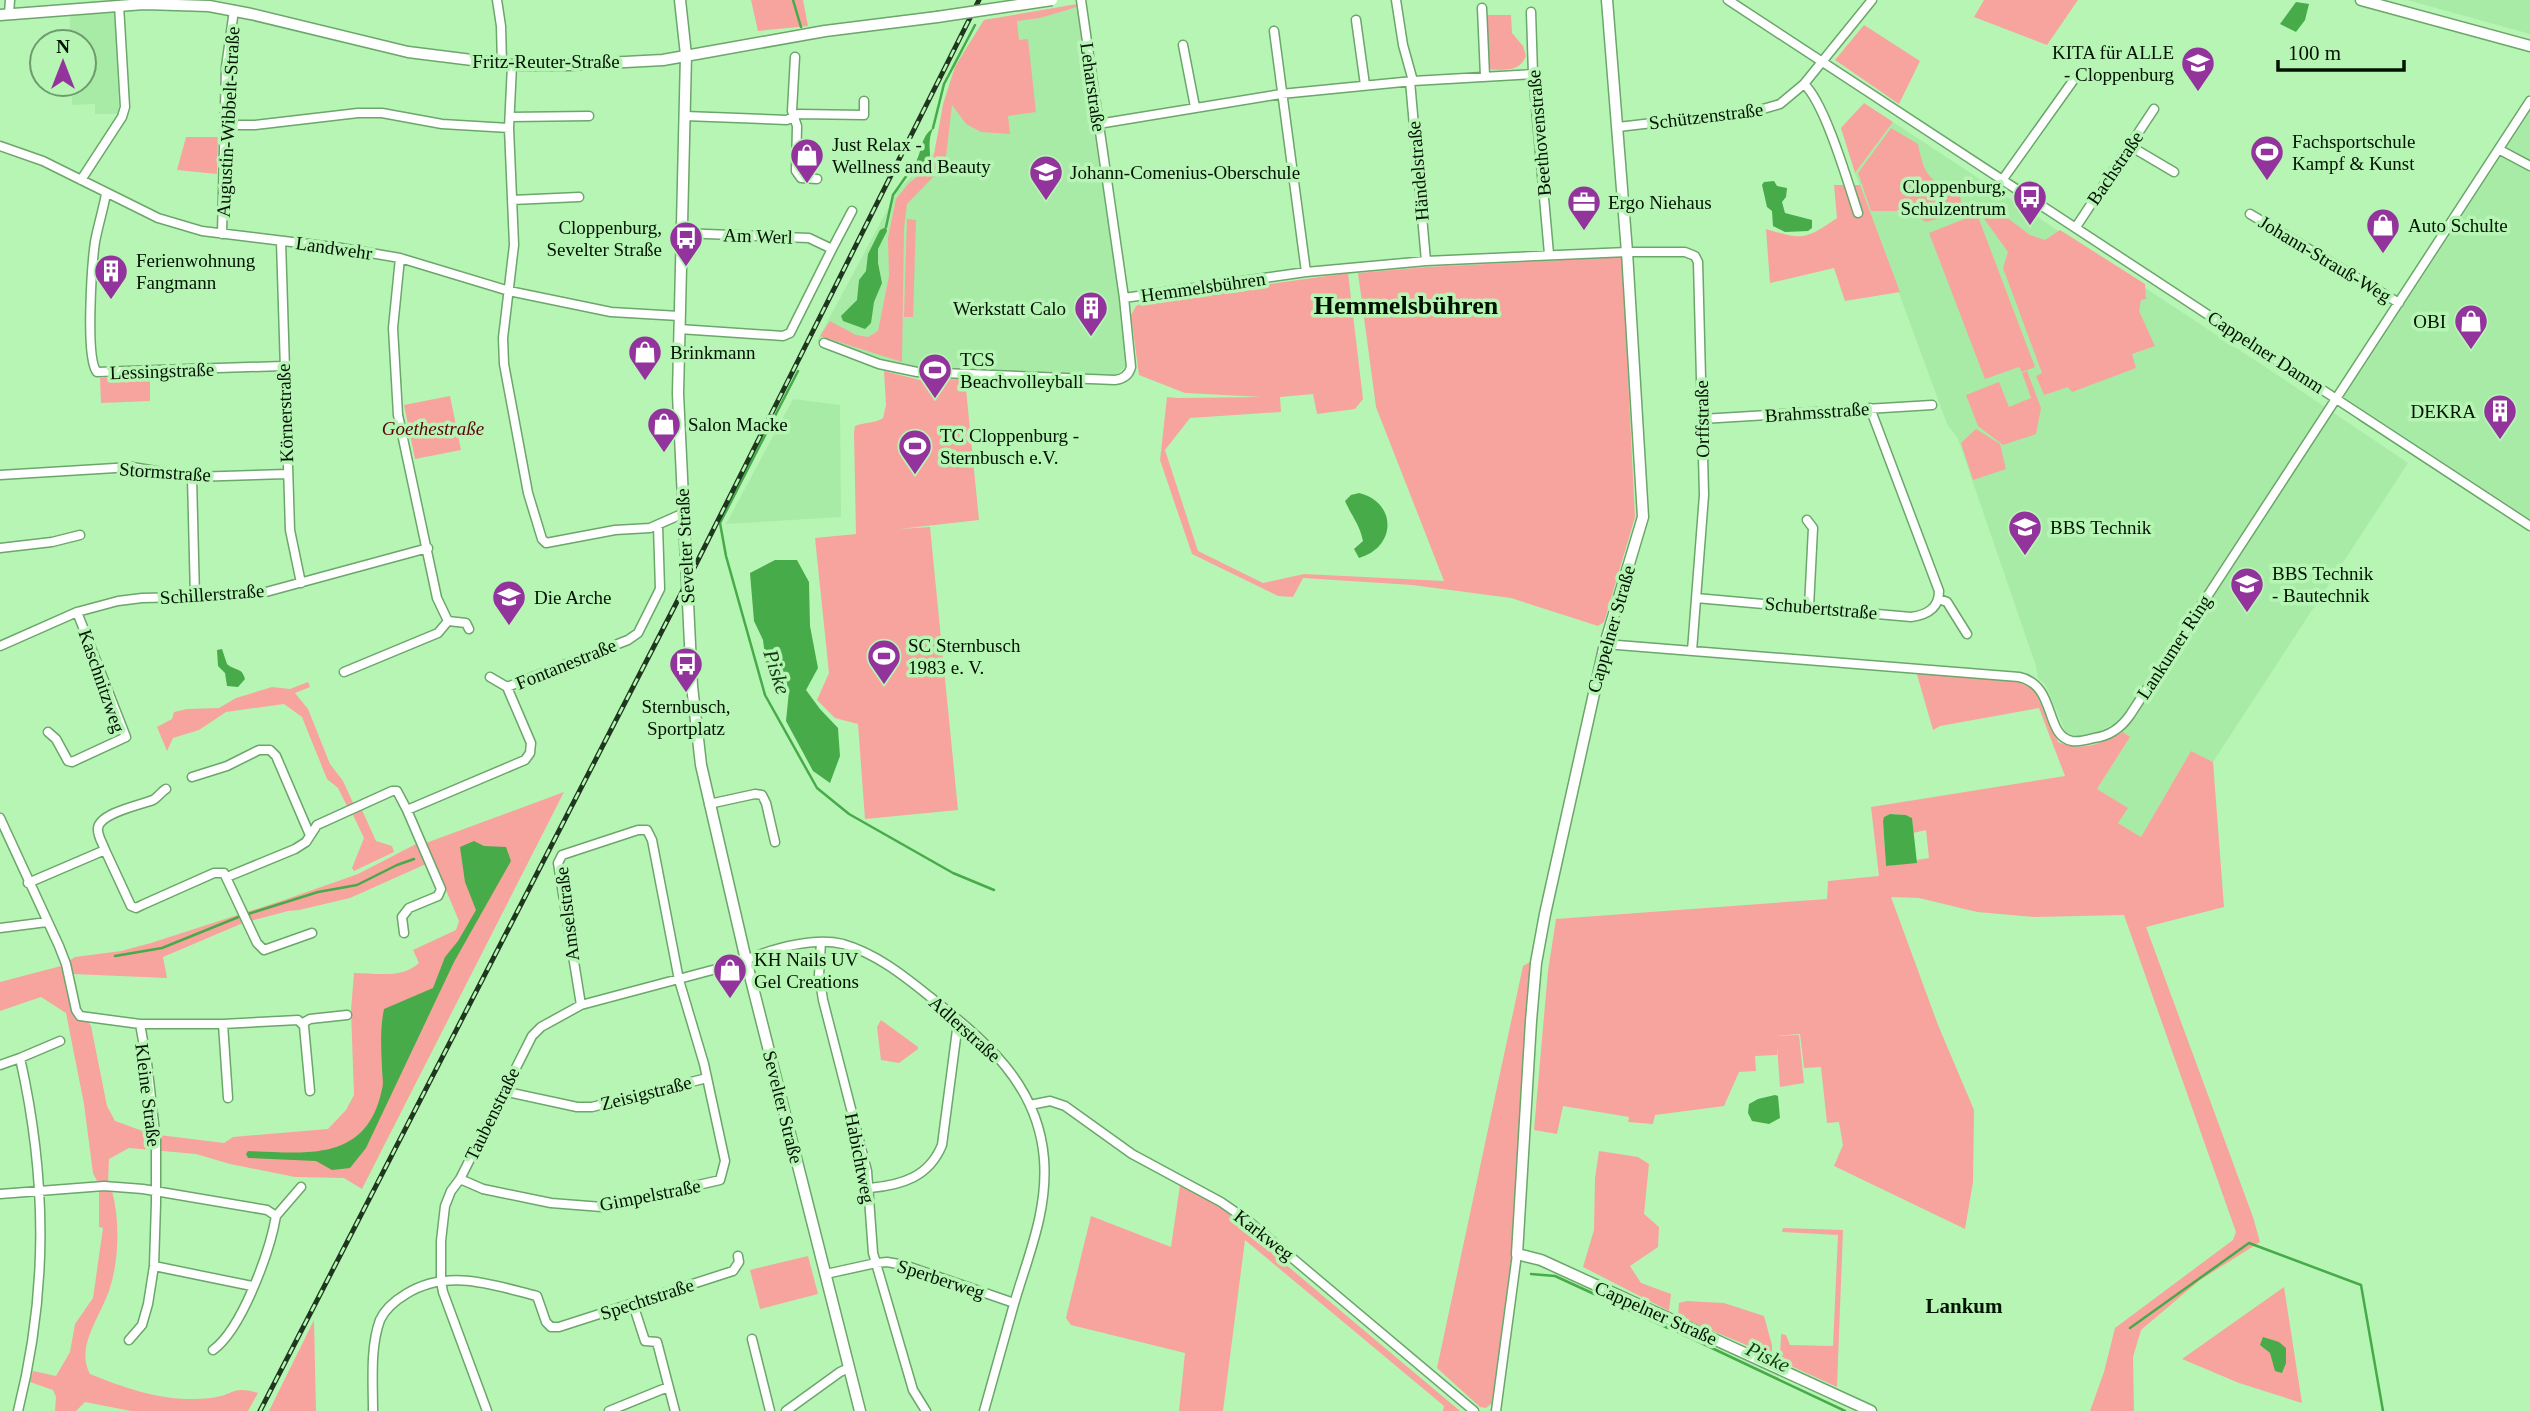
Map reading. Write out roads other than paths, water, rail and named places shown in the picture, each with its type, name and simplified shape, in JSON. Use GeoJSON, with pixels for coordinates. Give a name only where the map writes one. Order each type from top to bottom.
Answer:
{"type":"FeatureCollection","features":[{"type":"Feature","properties":{"kind":"street"},"geometry":{"type":"LineString","coordinates":[[5,14],[10,0]]}},
{"type":"Feature","properties":{"kind":"street"},"geometry":{"type":"LineString","coordinates":[[497,0],[507,64],[514,245],[503,338],[506,375],[528,493],[542,539],[546,542],[615,530],[658,526],[677,514],[684,513]]}},
{"type":"Feature","properties":{"kind":"street","name":"Sevelter Straße"},"geometry":{"type":"LineString","coordinates":[[680,0],[686,55],[678,394],[693,704],[701,765],[746,960],[860,1411]]}},
{"type":"Feature","properties":{"kind":"street","name":"Fritz-Reuter-Straße"},"geometry":{"type":"LineString","coordinates":[[5,14],[161,3],[234,10],[408,52],[507,64],[588,64],[663,60],[825,32],[1052,0]]}},
{"type":"Feature","properties":{"kind":"street","name":"Leharstraße"},"geometry":{"type":"LineString","coordinates":[[1081,0],[1124,298]]}},
{"type":"Feature","properties":{"kind":"street","name":"Händelstraße"},"geometry":{"type":"LineString","coordinates":[[1396,0],[1411,81],[1426,261]]}},
{"type":"Feature","properties":{"kind":"street","name":"Cappelner Straße"},"geometry":{"type":"LineString","coordinates":[[1496,1411],[1517,1254],[1536,963],[1605,644],[1643,517],[1628,252],[1607,0]]}},
{"type":"Feature","properties":{"kind":"street","name":"Cappelner Damm"},"geometry":{"type":"LineString","coordinates":[[1728,0],[2530,526]]}},
{"type":"Feature","properties":{"kind":"street","name":"Schützenstraße"},"geometry":{"type":"LineString","coordinates":[[1618,127],[1756,111],[1780,104],[1804,84],[1871,0]]}},
{"type":"Feature","properties":{"kind":"street"},"geometry":{"type":"LineString","coordinates":[[2361,0],[2530,46]]}},
{"type":"Feature","properties":{"kind":"street"},"geometry":{"type":"LineString","coordinates":[[81,180],[122,117],[125,107],[119,5]]}},
{"type":"Feature","properties":{"kind":"street"},"geometry":{"type":"LineString","coordinates":[[1482,8],[1485,76]]}},
{"type":"Feature","properties":{"kind":"street","name":"Augustin-Wibbelt-Straße"},"geometry":{"type":"LineString","coordinates":[[222,234],[226,67],[234,10]]}},
{"type":"Feature","properties":{"kind":"street","name":"Beethovenstraße"},"geometry":{"type":"LineString","coordinates":[[1531,12],[1533,74],[1549,254]]}},
{"type":"Feature","properties":{"kind":"street"},"geometry":{"type":"LineString","coordinates":[[1356,20],[1365,85]]}},
{"type":"Feature","properties":{"kind":"street"},"geometry":{"type":"LineString","coordinates":[[1274,31],[1306,272]]}},
{"type":"Feature","properties":{"kind":"street"},"geometry":{"type":"LineString","coordinates":[[1183,45],[1195,107]]}},
{"type":"Feature","properties":{"kind":"street"},"geometry":{"type":"LineString","coordinates":[[795,57],[793,116],[797,126],[796,171],[801,178],[817,179]]}},
{"type":"Feature","properties":{"kind":"street"},"geometry":{"type":"LineString","coordinates":[[1098,124],[1281,94],[1411,81],[1533,74]]}},
{"type":"Feature","properties":{"kind":"street"},"geometry":{"type":"LineString","coordinates":[[2003,179],[2075,78]]}},
{"type":"Feature","properties":{"kind":"street"},"geometry":{"type":"LineString","coordinates":[[1804,84],[1814,95],[1839,156],[1858,213]]}},
{"type":"Feature","properties":{"kind":"street"},"geometry":{"type":"LineString","coordinates":[[685,116],[787,120],[798,114],[864,115],[864,101]]}},
{"type":"Feature","properties":{"kind":"street","name":"Lankumer Ring"},"geometry":{"type":"LineString","coordinates":[[1605,644],[2019,677],[2033,681],[2039,687],[2059,733],[2066,739],[2077,741],[2110,734],[2130,715],[2530,101]]}},
{"type":"Feature","properties":{"kind":"street","name":"Bachstraße"},"geometry":{"type":"LineString","coordinates":[[2076,228],[2154,109]]}},
{"type":"Feature","properties":{"kind":"street"},"geometry":{"type":"LineString","coordinates":[[225,125],[255,125],[358,113],[382,113],[442,124],[509,128]]}},
{"type":"Feature","properties":{"kind":"street"},"geometry":{"type":"LineString","coordinates":[[510,117],[589,116]]}},
{"type":"Feature","properties":{"kind":"street","name":"Landwehr"},"geometry":{"type":"LineString","coordinates":[[0,146],[43,161],[158,218],[202,231],[400,258],[509,292],[611,312],[679,316]]}},
{"type":"Feature","properties":{"kind":"street"},"geometry":{"type":"LineString","coordinates":[[2130,146],[2174,172]]}},
{"type":"Feature","properties":{"kind":"street"},"geometry":{"type":"LineString","coordinates":[[2500,150],[2530,166]]}},
{"type":"Feature","properties":{"kind":"street","name":"Lessingstraße"},"geometry":{"type":"LineString","coordinates":[[106,194],[95,242],[91,290],[91,351],[93,368],[97,372],[283,366]]}},
{"type":"Feature","properties":{"kind":"street"},"geometry":{"type":"LineString","coordinates":[[512,200],[579,197]]}},
{"type":"Feature","properties":{"kind":"street"},"geometry":{"type":"LineString","coordinates":[[679,329],[783,336],[789,333],[852,211]]}},
{"type":"Feature","properties":{"kind":"street","name":"Johann-Strauß-Weg"},"geometry":{"type":"LineString","coordinates":[[2250,214],[2399,303]]}},
{"type":"Feature","properties":{"kind":"street","name":"Am Werl"},"geometry":{"type":"LineString","coordinates":[[681,233],[809,238],[832,249]]}},
{"type":"Feature","properties":{"kind":"street","name":"Körnerstraße"},"geometry":{"type":"LineString","coordinates":[[281,241],[290,530],[301,583]]}},
{"type":"Feature","properties":{"kind":"street","name":"Hemmelsbühren"},"geometry":{"type":"LineString","coordinates":[[824,343],[879,364],[917,372],[1119,380],[1126,376],[1131,367],[1124,298],[1306,272],[1426,261],[1628,252]]}},
{"type":"Feature","properties":{"kind":"street","name":"Orffstraße"},"geometry":{"type":"LineString","coordinates":[[1628,252],[1685,252],[1695,256],[1698,262],[1704,495],[1692,651]]}},
{"type":"Feature","properties":{"kind":"street"},"geometry":{"type":"LineString","coordinates":[[400,258],[393,328],[398,415],[437,598],[448,621]]}},
{"type":"Feature","properties":{"kind":"street","name":"Brahmsstraße"},"geometry":{"type":"LineString","coordinates":[[1702,419],[1932,404]]}},
{"type":"Feature","properties":{"kind":"street"},"geometry":{"type":"LineString","coordinates":[[1870,408],[1939,591],[1939,599],[1947,602],[1967,634]]}},
{"type":"Feature","properties":{"kind":"street","name":"Stormstraße"},"geometry":{"type":"LineString","coordinates":[[0,475],[132,467],[191,477],[287,474]]}},
{"type":"Feature","properties":{"kind":"street"},"geometry":{"type":"LineString","coordinates":[[191,477],[195,598]]}},
{"type":"Feature","properties":{"kind":"street"},"geometry":{"type":"LineString","coordinates":[[1807,520],[1814,528],[1809,607]]}},
{"type":"Feature","properties":{"kind":"street","name":"Fontanestraße"},"geometry":{"type":"LineString","coordinates":[[507,687],[628,640],[638,632],[660,589],[658,526]]}},
{"type":"Feature","properties":{"kind":"street"},"geometry":{"type":"LineString","coordinates":[[0,548],[52,542],[80,535]]}},
{"type":"Feature","properties":{"kind":"street","name":"Schillerstraße"},"geometry":{"type":"LineString","coordinates":[[0,646],[77,612],[118,600],[195,598],[266,592],[428,548]]}},
{"type":"Feature","properties":{"kind":"street","name":"Schubertstraße"},"geometry":{"type":"LineString","coordinates":[[1696,598],[1911,617],[1923,615],[1933,609],[1939,599]]}},
{"type":"Feature","properties":{"kind":"street","name":"Kaschnitzweg"},"geometry":{"type":"LineString","coordinates":[[48,732],[56,739],[68,761],[72,762],[126,737],[77,612]]}},
{"type":"Feature","properties":{"kind":"street"},"geometry":{"type":"LineString","coordinates":[[448,621],[466,623],[469,629]]}},
{"type":"Feature","properties":{"kind":"street"},"geometry":{"type":"LineString","coordinates":[[344,672],[438,633],[448,621]]}},
{"type":"Feature","properties":{"kind":"street","name":"Fontanestraße"},"geometry":{"type":"LineString","coordinates":[[407,810],[525,760],[530,753],[531,743],[507,687],[490,677]]}},
{"type":"Feature","properties":{"kind":"street"},"geometry":{"type":"LineString","coordinates":[[192,777],[227,766],[260,750],[270,750],[276,756],[309,833]]}},
{"type":"Feature","properties":{"kind":"street"},"geometry":{"type":"LineString","coordinates":[[166,789],[155,800],[103,819],[98,826],[105,850],[128,901],[136,908],[214,873],[224,873],[257,943],[264,950],[312,933]]}},
{"type":"Feature","properties":{"kind":"street"},"geometry":{"type":"LineString","coordinates":[[227,877],[295,849],[306,842],[309,833],[317,825],[397,791],[441,889],[439,896],[409,908],[402,917],[404,933]]}},
{"type":"Feature","properties":{"kind":"street"},"geometry":{"type":"LineString","coordinates":[[709,803],[762,795],[775,842]]}},
{"type":"Feature","properties":{"kind":"street","name":"Kleine Straße"},"geometry":{"type":"LineString","coordinates":[[0,818],[2,830],[66,964],[76,1010],[80,1016],[140,1024],[156,1141],[157,1190],[154,1266],[142,1325],[129,1340]]}},
{"type":"Feature","properties":{"kind":"street","name":"Amselstraße"},"geometry":{"type":"LineString","coordinates":[[581,1005],[558,863],[562,855],[638,830],[647,830],[652,840],[678,980]]}},
{"type":"Feature","properties":{"kind":"street"},"geometry":{"type":"LineString","coordinates":[[28,883],[105,850]]}},
{"type":"Feature","properties":{"kind":"street"},"geometry":{"type":"LineString","coordinates":[[0,928],[47,922]]}},
{"type":"Feature","properties":{"kind":"street","name":"Adlerstraße"},"geometry":{"type":"LineString","coordinates":[[746,960],[758,954],[821,942],[842,944],[876,958],[912,982],[989,1045],[1007,1066],[1030,1105],[1038,1127],[1044,1158],[1045,1192],[1038,1226],[984,1411]]}},
{"type":"Feature","properties":{"kind":"street","name":"Habichtweg"},"geometry":{"type":"LineString","coordinates":[[821,942],[820,975],[823,1000],[870,1188],[873,1253],[913,1390],[926,1411]]}},
{"type":"Feature","properties":{"kind":"street","name":"Taubenstraße"},"geometry":{"type":"LineString","coordinates":[[487,1411],[443,1292],[441,1241],[445,1206],[532,1036],[541,1027],[581,1005],[746,960]]}},
{"type":"Feature","properties":{"kind":"street","name":"Gimpelstraße"},"geometry":{"type":"LineString","coordinates":[[460,1179],[483,1189],[567,1206],[601,1207],[720,1180],[725,1161],[707,1078],[678,980]]}},
{"type":"Feature","properties":{"kind":"street"},"geometry":{"type":"LineString","coordinates":[[303,1023],[310,1019],[347,1015]]}},
{"type":"Feature","properties":{"kind":"street"},"geometry":{"type":"LineString","coordinates":[[140,1024],[223,1024],[298,1020],[303,1023]]}},
{"type":"Feature","properties":{"kind":"street"},"geometry":{"type":"LineString","coordinates":[[870,1188],[908,1180],[926,1171],[937,1157],[942,1145],[957,1030],[961,1022]]}},
{"type":"Feature","properties":{"kind":"street"},"geometry":{"type":"LineString","coordinates":[[303,1023],[310,1091]]}},
{"type":"Feature","properties":{"kind":"street"},"geometry":{"type":"LineString","coordinates":[[223,1024],[228,1098]]}},
{"type":"Feature","properties":{"kind":"street"},"geometry":{"type":"LineString","coordinates":[[0,1065],[60,1041]]}},
{"type":"Feature","properties":{"kind":"street"},"geometry":{"type":"LineString","coordinates":[[18,1411],[33,1347],[42,1251],[40,1190],[27,1089],[20,1058]]}},
{"type":"Feature","properties":{"kind":"street","name":"Zeisigstraße"},"geometry":{"type":"LineString","coordinates":[[503,1091],[577,1107],[592,1107],[707,1078]]}},
{"type":"Feature","properties":{"kind":"street","name":"Karkweg"},"geometry":{"type":"LineString","coordinates":[[1030,1105],[1050,1101],[1065,1106],[1132,1154],[1221,1202],[1247,1220],[1474,1411]]}},
{"type":"Feature","properties":{"kind":"street"},"geometry":{"type":"LineString","coordinates":[[0,1194],[104,1186],[157,1190],[267,1210],[276,1216]]}},
{"type":"Feature","properties":{"kind":"street"},"geometry":{"type":"LineString","coordinates":[[214,1350],[224,1343],[247,1302],[252,1286],[258,1278],[276,1216],[301,1187]]}},
{"type":"Feature","properties":{"kind":"street","name":"Cappelner Straße"},"geometry":{"type":"LineString","coordinates":[[1517,1254],[1541,1261],[1871,1411]]}},
{"type":"Feature","properties":{"kind":"street","name":"Spechtstraße"},"geometry":{"type":"LineString","coordinates":[[442,1281],[470,1280],[537,1296],[546,1322],[551,1327],[559,1327],[733,1271],[739,1262],[738,1256]]}},
{"type":"Feature","properties":{"kind":"street","name":"Sperberweg"},"geometry":{"type":"LineString","coordinates":[[826,1275],[876,1263],[904,1265],[1014,1303]]}},
{"type":"Feature","properties":{"kind":"street"},"geometry":{"type":"LineString","coordinates":[[154,1266],[252,1286]]}},
{"type":"Feature","properties":{"kind":"street"},"geometry":{"type":"LineString","coordinates":[[373,1411],[373,1372],[381,1317],[395,1301],[414,1289],[442,1281]]}},
{"type":"Feature","properties":{"kind":"street"},"geometry":{"type":"LineString","coordinates":[[633,1304],[645,1340],[656,1342],[675,1411]]}},
{"type":"Feature","properties":{"kind":"street"},"geometry":{"type":"LineString","coordinates":[[752,1339],[770,1411]]}},
{"type":"Feature","properties":{"kind":"street"},"geometry":{"type":"LineString","coordinates":[[786,1411],[849,1368]]}},
{"type":"Feature","properties":{"kind":"street"},"geometry":{"type":"LineString","coordinates":[[609,1411],[668,1387]]}},
{"type":"Feature","properties":{"kind":"water"},"geometry":{"type":"Polygon","coordinates":[[[2296,2],[2309,4],[2305,20],[2296,32],[2280,24],[2296,2]]]}},
{"type":"Feature","properties":{"kind":"water"},"geometry":{"type":"Polygon","coordinates":[[[933,128],[929,160],[924,167],[914,165],[925,136],[933,128]]]}},
{"type":"Feature","properties":{"kind":"water"},"geometry":{"type":"Polygon","coordinates":[[[1774,181],[1777,186],[1787,188],[1782,202],[1785,213],[1812,220],[1812,228],[1808,231],[1785,232],[1773,226],[1772,211],[1767,207],[1762,185],[1764,182],[1774,181]]]}},
{"type":"Feature","properties":{"kind":"water"},"geometry":{"type":"Polygon","coordinates":[[[886,227],[887,231],[878,249],[882,283],[874,302],[871,323],[865,329],[843,321],[841,316],[857,300],[859,280],[866,271],[868,254],[880,230],[886,227]]]}},
{"type":"Feature","properties":{"kind":"water"},"geometry":{"type":"Polygon","coordinates":[[[1359,493],[1380,505],[1388,525],[1380,544],[1359,558],[1354,549],[1363,541],[1362,535],[1345,501],[1351,495],[1359,493]]]}},
{"type":"Feature","properties":{"kind":"water"},"geometry":{"type":"Polygon","coordinates":[[[775,560],[797,560],[809,582],[810,626],[818,668],[806,690],[838,728],[840,756],[830,783],[813,771],[786,721],[789,691],[767,672],[763,640],[754,621],[750,573],[775,560]]]}},
{"type":"Feature","properties":{"kind":"water"},"geometry":{"type":"Polygon","coordinates":[[[222,649],[227,664],[244,675],[245,679],[238,687],[227,686],[225,673],[218,666],[217,650],[222,649]]]}},
{"type":"Feature","properties":{"kind":"water"},"geometry":{"type":"Polygon","coordinates":[[[1890,814],[1912,818],[1917,863],[1886,866],[1883,821],[1884,817],[1890,814]]]}},
{"type":"Feature","properties":{"kind":"water"},"geometry":{"type":"Polygon","coordinates":[[[474,841],[484,846],[506,847],[511,861],[454,962],[366,1148],[350,1168],[332,1170],[316,1161],[248,1158],[248,1151],[291,1153],[331,1148],[348,1142],[363,1130],[374,1113],[383,1087],[381,1038],[384,1009],[433,988],[445,957],[476,910],[465,882],[460,847],[474,841]]]}},
{"type":"Feature","properties":{"kind":"water"},"geometry":{"type":"Polygon","coordinates":[[[1778,1096],[1780,1118],[1769,1124],[1752,1121],[1748,1113],[1749,1104],[1778,1096]]]}},
{"type":"Feature","properties":{"kind":"water"},"geometry":{"type":"Polygon","coordinates":[[[2263,1337],[2279,1342],[2286,1348],[2286,1363],[2282,1373],[2275,1371],[2270,1353],[2260,1345],[2263,1337]]]}},
{"type":"Feature","properties":{"kind":"waterway","name":"Piske"},"geometry":{"type":"LineString","coordinates":[[793,0],[801,27]]}},
{"type":"Feature","properties":{"kind":"waterway"},"geometry":{"type":"LineString","coordinates":[[933,128],[944,84],[975,25]]}},
{"type":"Feature","properties":{"kind":"waterway"},"geometry":{"type":"LineString","coordinates":[[886,227],[893,195],[914,165]]}},
{"type":"Feature","properties":{"kind":"waterway","name":"Piske"},"geometry":{"type":"LineString","coordinates":[[798,371],[720,523],[726,556],[765,695],[817,788],[849,814],[953,873],[994,890]]}},
{"type":"Feature","properties":{"kind":"waterway"},"geometry":{"type":"LineString","coordinates":[[2359,419],[2486,502]]}},
{"type":"Feature","properties":{"kind":"waterway"},"geometry":{"type":"LineString","coordinates":[[248,914],[318,892],[357,885],[414,859]]}},
{"type":"Feature","properties":{"kind":"waterway"},"geometry":{"type":"LineString","coordinates":[[115,956],[162,948],[241,916]]}},
{"type":"Feature","properties":{"kind":"waterway"},"geometry":{"type":"LineString","coordinates":[[2130,1328],[2249,1243],[2361,1285],[2383,1411]]}},
{"type":"Feature","properties":{"kind":"waterway","name":"Piske"},"geometry":{"type":"LineString","coordinates":[[1531,1274],[1555,1276],[1668,1328]]}},
{"type":"Feature","properties":{"kind":"waterway","name":"Piske"},"geometry":{"type":"LineString","coordinates":[[1678,1332],[1845,1411]]}},
{"type":"Feature","properties":{"kind":"railway"},"geometry":{"type":"LineString","coordinates":[[260,1411],[682,592],[979,0]]}},
{"type":"Feature","properties":{"kind":"place","name":"KITA für ALLE - Cloppenburg"},"geometry":{"type":"Point","coordinates":[2198,93]}},
{"type":"Feature","properties":{"kind":"place","name":"Fachsportschule Kampf & Kunst"},"geometry":{"type":"Point","coordinates":[2267,182]}},
{"type":"Feature","properties":{"kind":"place","name":"Just Relax - Wellness and Beauty"},"geometry":{"type":"Point","coordinates":[807,185]}},
{"type":"Feature","properties":{"kind":"place","name":"Johann-Comenius-Oberschule"},"geometry":{"type":"Point","coordinates":[1046,202]}},
{"type":"Feature","properties":{"kind":"place","name":"Cloppenburg, Schulzentrum"},"geometry":{"type":"Point","coordinates":[2030,227]}},
{"type":"Feature","properties":{"kind":"place","name":"Ergo Niehaus"},"geometry":{"type":"Point","coordinates":[1584,232]}},
{"type":"Feature","properties":{"kind":"place","name":"Auto Schulte"},"geometry":{"type":"Point","coordinates":[2383,255]}},
{"type":"Feature","properties":{"kind":"place","name":"Cloppenburg, Sevelter Straße"},"geometry":{"type":"Point","coordinates":[686,268]}},
{"type":"Feature","properties":{"kind":"place","name":"Ferienwohnung Fangmann"},"geometry":{"type":"Point","coordinates":[111,301]}},
{"type":"Feature","properties":{"kind":"place","name":"Werkstatt Calo"},"geometry":{"type":"Point","coordinates":[1091,338]}},
{"type":"Feature","properties":{"kind":"place","name":"OBI"},"geometry":{"type":"Point","coordinates":[2471,351]}},
{"type":"Feature","properties":{"kind":"place","name":"Brinkmann"},"geometry":{"type":"Point","coordinates":[645,382]}},
{"type":"Feature","properties":{"kind":"place","name":"TCS Beachvolleyball"},"geometry":{"type":"Point","coordinates":[935,400]}},
{"type":"Feature","properties":{"kind":"place","name":"DEKRA"},"geometry":{"type":"Point","coordinates":[2500,441]}},
{"type":"Feature","properties":{"kind":"place","name":"Salon Macke"},"geometry":{"type":"Point","coordinates":[664,454]}},
{"type":"Feature","properties":{"kind":"place","name":"TC Cloppenburg - Sternbusch e.V."},"geometry":{"type":"Point","coordinates":[915,476]}},
{"type":"Feature","properties":{"kind":"place","name":"BBS Technik"},"geometry":{"type":"Point","coordinates":[2025,557]}},
{"type":"Feature","properties":{"kind":"place","name":"BBS Technik - Bautechnik"},"geometry":{"type":"Point","coordinates":[2247,614]}},
{"type":"Feature","properties":{"kind":"place","name":"Die Arche"},"geometry":{"type":"Point","coordinates":[509,627]}},
{"type":"Feature","properties":{"kind":"place","name":"SC Sternbusch 1983 e. V."},"geometry":{"type":"Point","coordinates":[884,686]}},
{"type":"Feature","properties":{"kind":"place","name":"Sternbusch, Sportplatz"},"geometry":{"type":"Point","coordinates":[686,694]}},
{"type":"Feature","properties":{"kind":"place","name":"KH Nails UV Gel Creations"},"geometry":{"type":"Point","coordinates":[730,1000]}},
{"type":"Feature","properties":{"kind":"district","name":"Hemmelsbühren"},"geometry":{"type":"Point","coordinates":[1406,305]}},
{"type":"Feature","properties":{"kind":"district","name":"Lankum"},"geometry":{"type":"Point","coordinates":[1964,1306]}},
{"type":"Feature","properties":{"kind":"park label","name":"Goethestraße"},"geometry":{"type":"Point","coordinates":[433,428]}}]}
